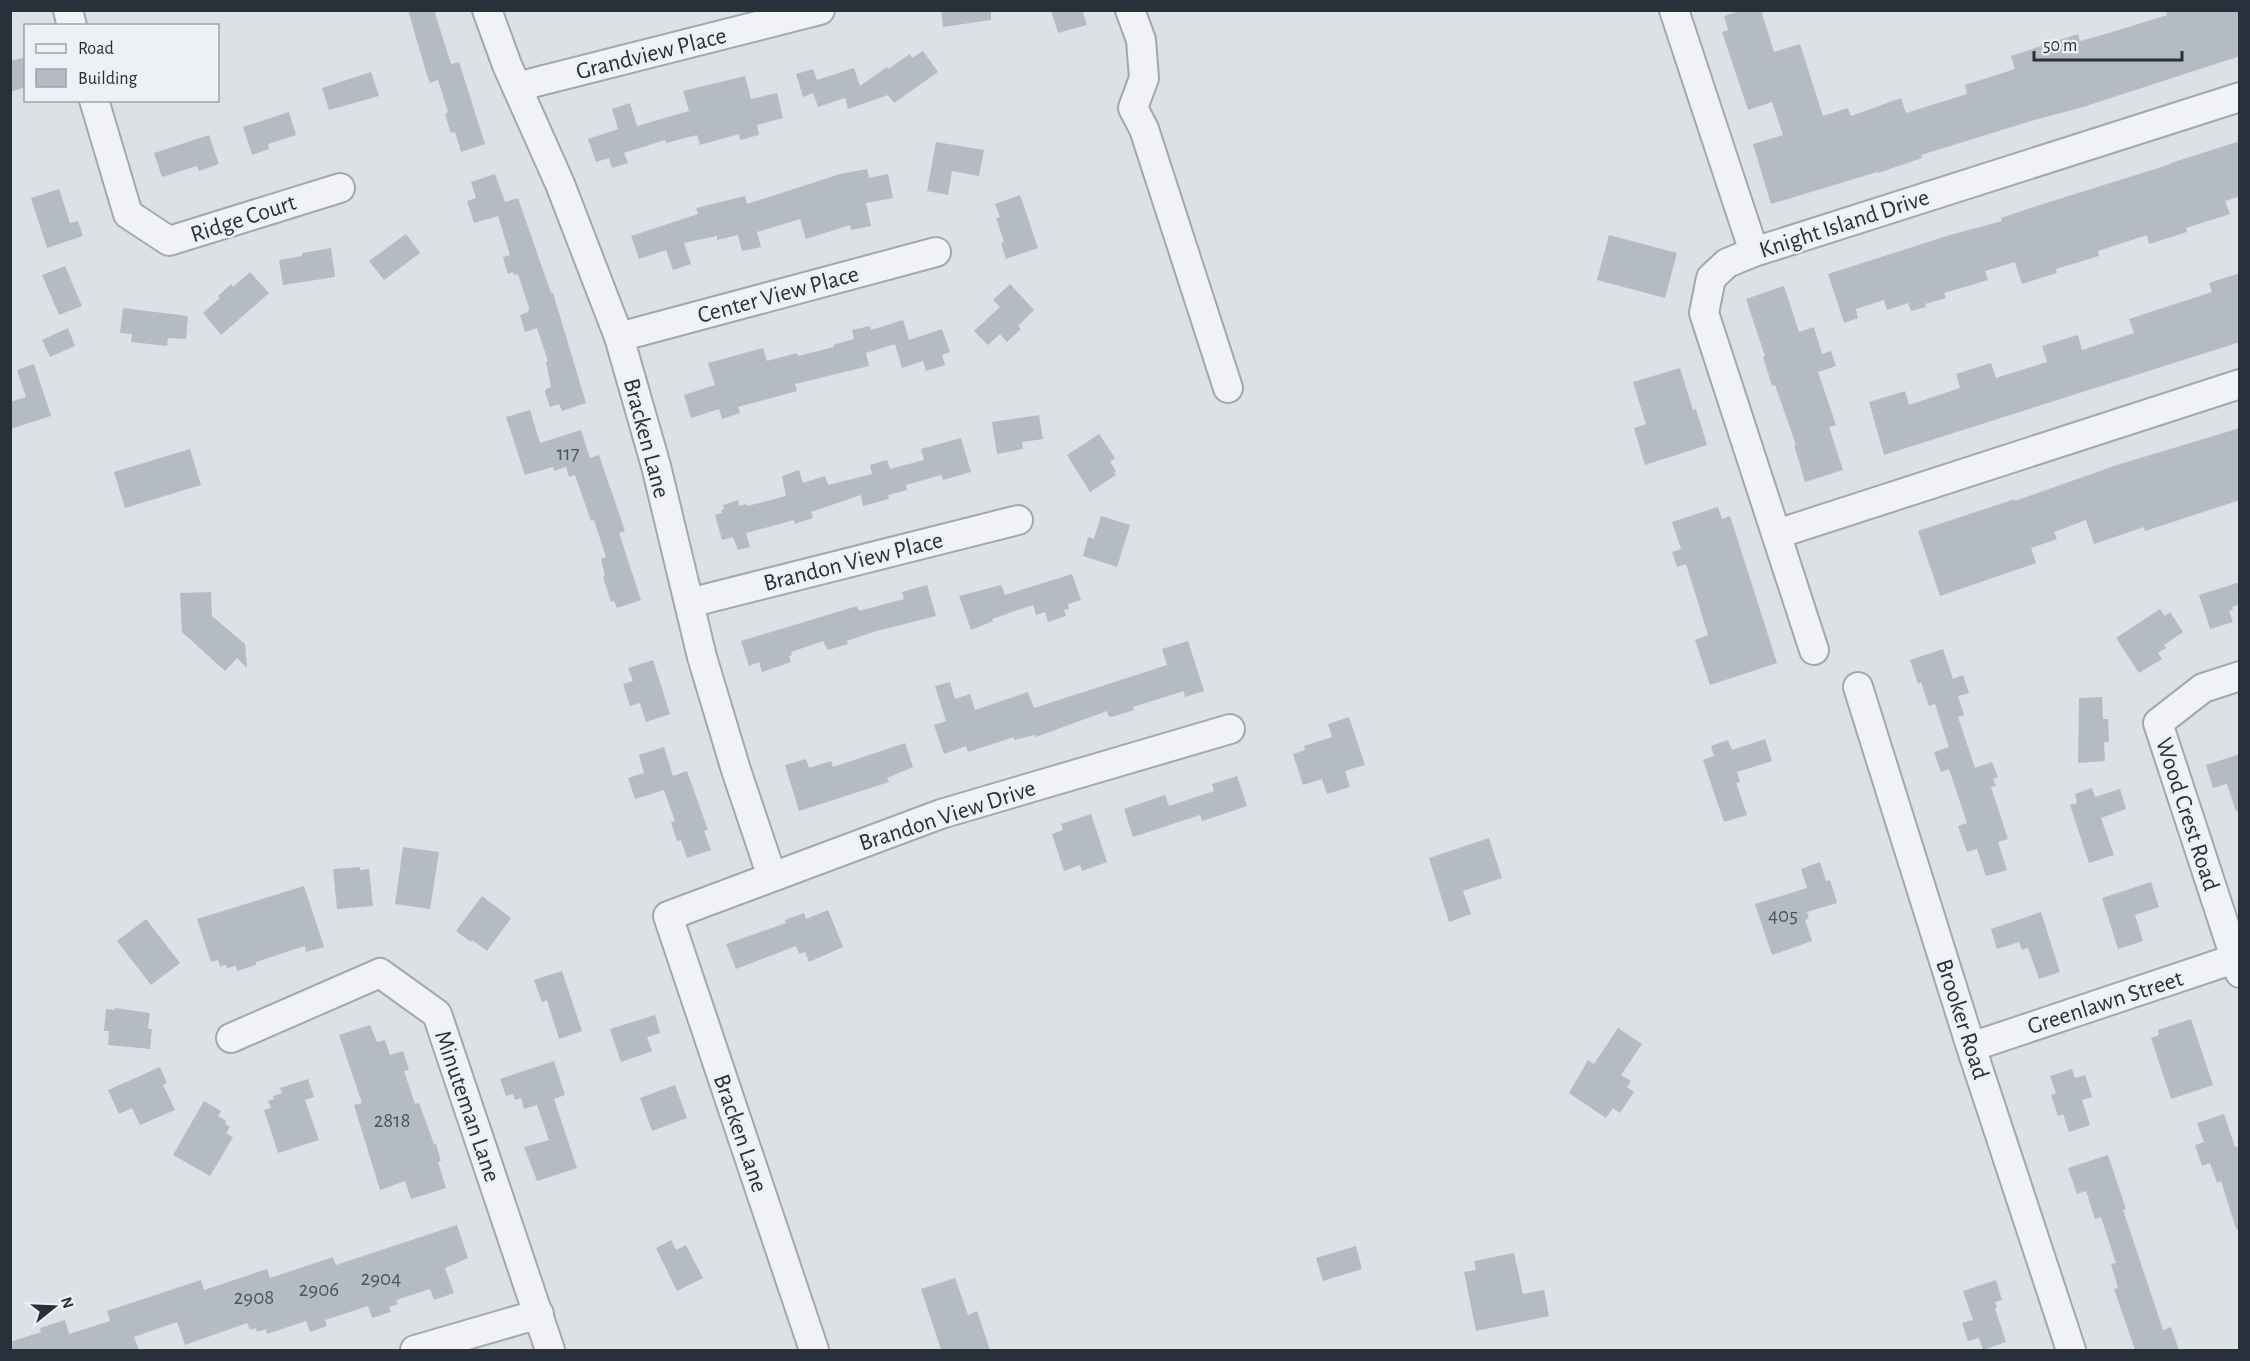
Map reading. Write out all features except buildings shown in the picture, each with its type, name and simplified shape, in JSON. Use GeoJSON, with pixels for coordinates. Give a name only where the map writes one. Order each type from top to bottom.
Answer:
{"type":"FeatureCollection","features":[{"type":"Feature","properties":{"kind":"street","name":"Bracken Lane"},"geometry":{"type":"LineString","coordinates":[[487,10],[518,90],[560,184],[619,337],[653,455],[688,603],[722,724],[772,877]]}},
{"type":"Feature","properties":{"kind":"street","name":"Grandview Place"},"geometry":{"type":"LineString","coordinates":[[518,90],[532,83],[820,10]]}},
{"type":"Feature","properties":{"kind":"street"},"geometry":{"type":"LineString","coordinates":[[1130,10],[1141,40],[1144,78],[1133,108],[1144,129],[1228,388]]}},
{"type":"Feature","properties":{"kind":"street"},"geometry":{"type":"LineString","coordinates":[[1674,10],[1754,252]]}},
{"type":"Feature","properties":{"kind":"street","name":"Knight Island Drive"},"geometry":{"type":"LineString","coordinates":[[1814,650],[1704,313],[1711,278],[1727,263],[1754,252],[2240,97]]}},
{"type":"Feature","properties":{"kind":"street","name":"Ridge Court"},"geometry":{"type":"LineString","coordinates":[[95,102],[128,214],[169,241],[340,188]]}},
{"type":"Feature","properties":{"kind":"street","name":"Center View Place"},"geometry":{"type":"LineString","coordinates":[[619,337],[936,252]]}},
{"type":"Feature","properties":{"kind":"street"},"geometry":{"type":"LineString","coordinates":[[1777,534],[2240,384]]}},
{"type":"Feature","properties":{"kind":"street","name":"Brandon View Place"},"geometry":{"type":"LineString","coordinates":[[688,603],[1018,520]]}},
{"type":"Feature","properties":{"kind":"street","name":"Wood Crest Road"},"geometry":{"type":"LineString","coordinates":[[2238,963],[2158,723],[2203,688],[2240,676]]}},
{"type":"Feature","properties":{"kind":"street","name":"Brooker Road"},"geometry":{"type":"LineString","coordinates":[[1858,687],[1971,1047],[2071,1350]]}},
{"type":"Feature","properties":{"kind":"street","name":"Brandon View Drive"},"geometry":{"type":"LineString","coordinates":[[668,916],[884,833],[959,807],[1230,729]]}},
{"type":"Feature","properties":{"kind":"street","name":"Bracken Lane"},"geometry":{"type":"LineString","coordinates":[[668,916],[814,1350]]}},
{"type":"Feature","properties":{"kind":"street","name":"Greenlawn Street"},"geometry":{"type":"LineString","coordinates":[[1971,1047],[2238,963]]}},
{"type":"Feature","properties":{"kind":"street","name":"Minuteman Lane"},"geometry":{"type":"LineString","coordinates":[[231,1038],[380,973],[437,1014],[550,1350]]}},
{"type":"Feature","properties":{"kind":"street"},"geometry":{"type":"LineString","coordinates":[[415,1350],[539,1314]]}}]}
